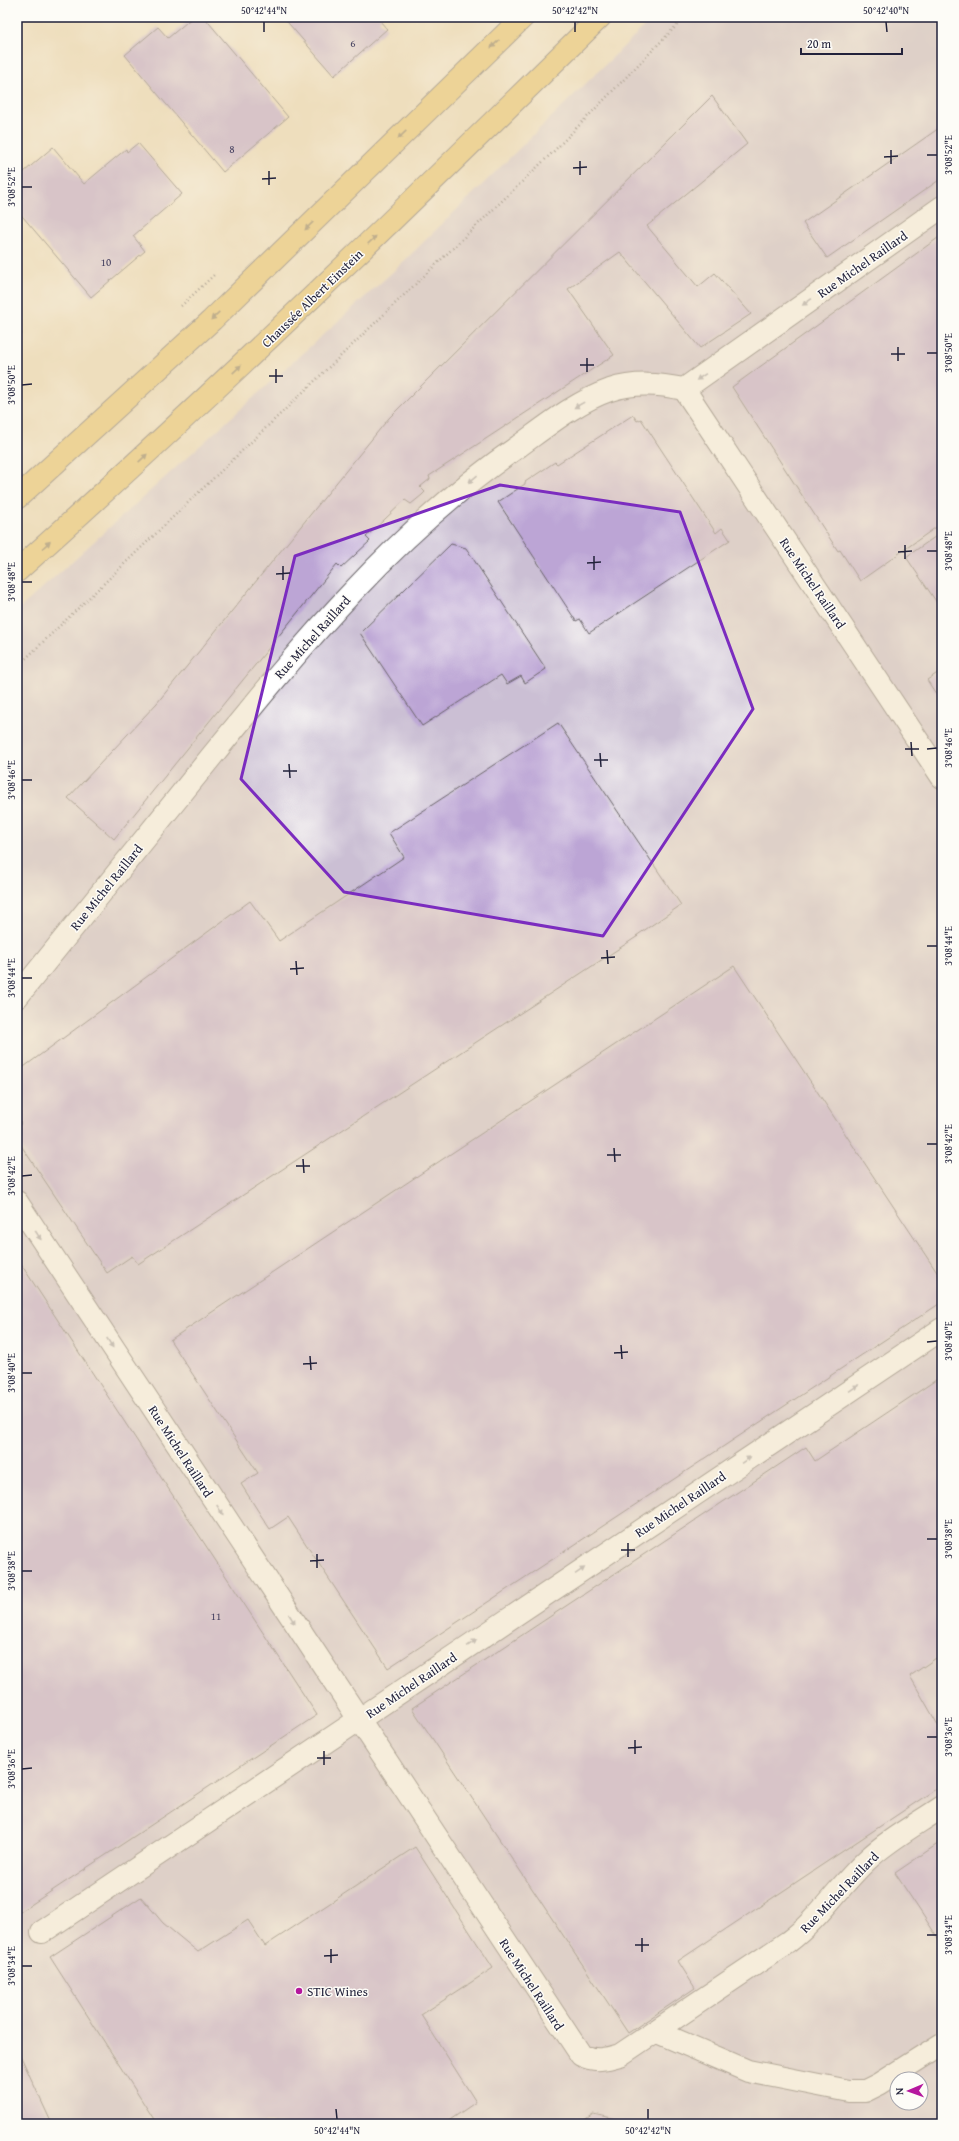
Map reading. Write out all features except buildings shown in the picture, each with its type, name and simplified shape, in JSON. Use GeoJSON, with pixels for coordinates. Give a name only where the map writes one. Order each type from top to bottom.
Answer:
{"type":"FeatureCollection","features":[{"type":"Feature","properties":{"kind":"main road"},"geometry":{"type":"LineString","coordinates":[[17,498],[212,320],[523,17]]}},
{"type":"Feature","properties":{"kind":"main road","name":"Chaussée Albert Einstein"},"geometry":{"type":"LineString","coordinates":[[17,571],[138,462],[387,226],[600,17]]}},
{"type":"Feature","properties":{"kind":"street","name":"Rue Michel Raillard"},"geometry":{"type":"LineString","coordinates":[[17,997],[272,683],[364,579],[447,500],[480,472],[592,397],[629,385],[649,384],[684,390],[942,207]]}},
{"type":"Feature","properties":{"kind":"street","name":"Rue Michel Raillard"},"geometry":{"type":"LineString","coordinates":[[684,390],[942,777]]}},
{"type":"Feature","properties":{"kind":"street","name":"Rue Michel Raillard"},"geometry":{"type":"LineString","coordinates":[[17,1202],[358,1720],[581,2055],[590,2060],[608,2059],[620,2055],[657,2032],[802,1932],[852,1876],[878,1850],[942,1807]]}},
{"type":"Feature","properties":{"kind":"street","name":"Rue Michel Raillard"},"geometry":{"type":"LineString","coordinates":[[358,1720],[942,1329]]}},
{"type":"Feature","properties":{"kind":"street"},"geometry":{"type":"LineString","coordinates":[[42,1932],[358,1720]]}},
{"type":"Feature","properties":{"kind":"street"},"geometry":{"type":"LineString","coordinates":[[657,2032],[748,2071],[849,2091],[865,2091],[879,2084],[942,2044]]}},
{"type":"Feature","properties":{"kind":"path"},"geometry":{"type":"LineString","coordinates":[[17,667],[554,152],[685,17]]}},
{"type":"Feature","properties":{"kind":"path"},"geometry":{"type":"LineString","coordinates":[[177,310],[217,272]]}},
{"type":"Feature","properties":{"kind":"highlighted area"},"geometry":{"type":"Polygon","coordinates":[[[500,485],[680,512],[753,709],[603,936],[344,892],[241,779],[295,556],[500,485]]]}},
{"type":"Feature","properties":{"kind":"shaded area"},"geometry":{"type":"Polygon","coordinates":[[[654,17],[942,17],[942,2124],[17,2124],[17,611],[397,268],[654,17]]]}},
{"type":"Feature","properties":{"kind":"place","name":"STIC Wines"},"geometry":{"type":"Point","coordinates":[299,1991]}}]}
